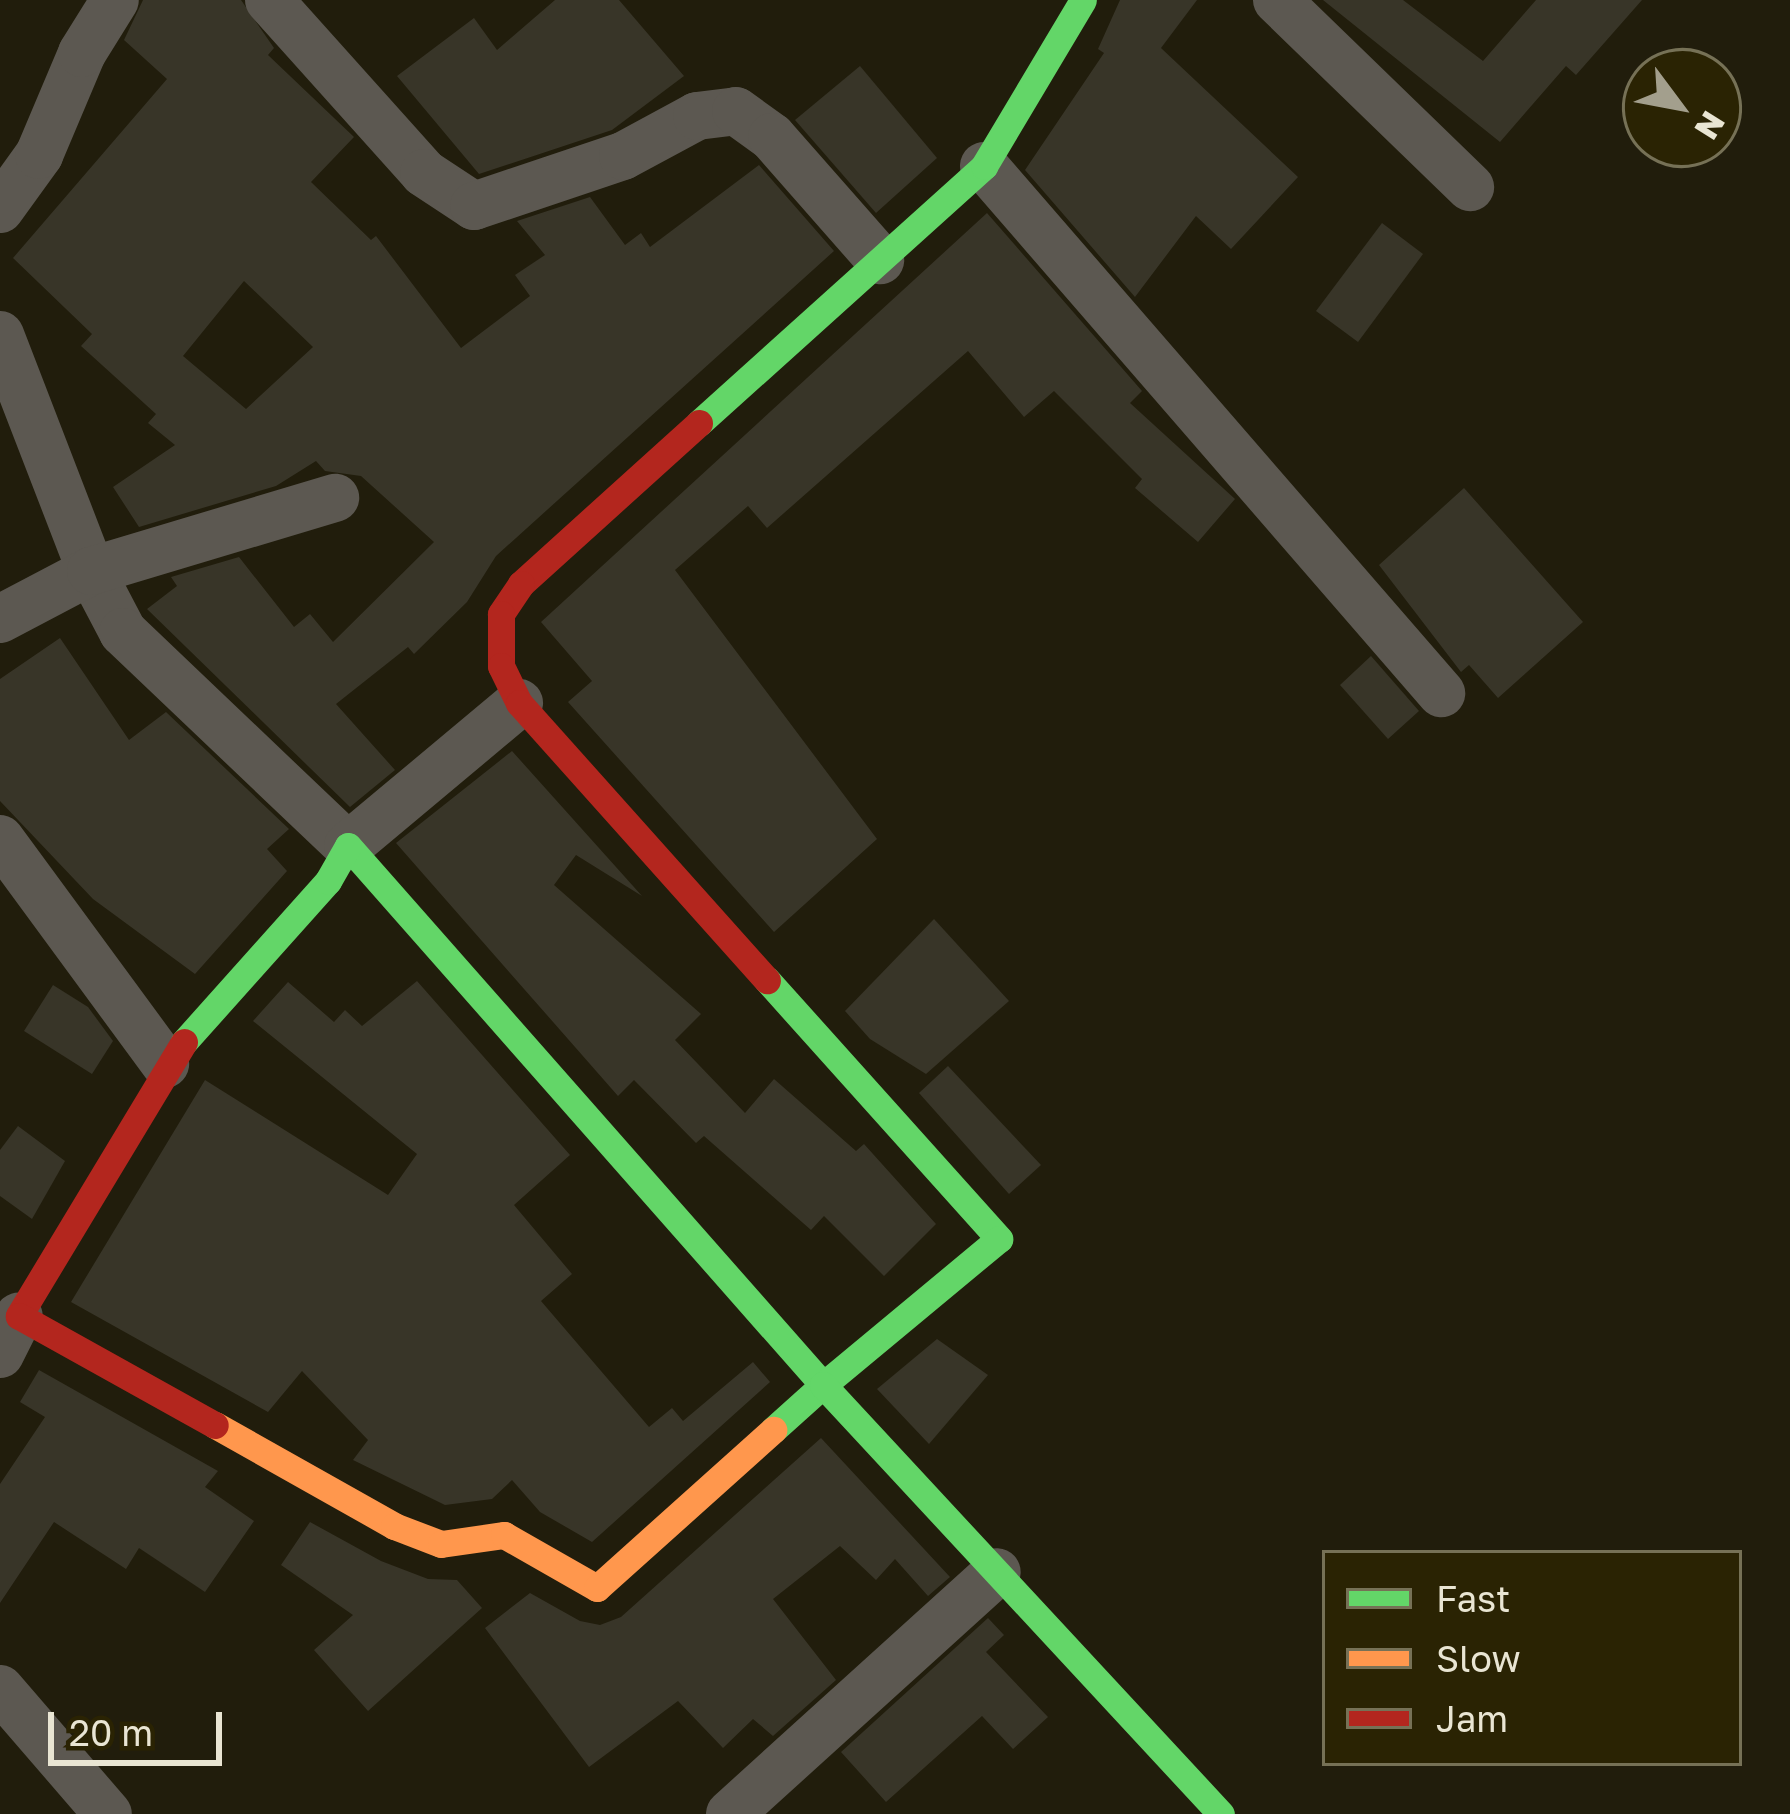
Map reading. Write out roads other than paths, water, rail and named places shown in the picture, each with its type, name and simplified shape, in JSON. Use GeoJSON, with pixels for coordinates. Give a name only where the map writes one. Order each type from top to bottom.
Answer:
{"type":"FeatureCollection","features":[{"type":"Feature","properties":{"kind":"street"},"geometry":{"type":"LineString","coordinates":[[0,209],[40,155],[82,53],[115,0]]}},
{"type":"Feature","properties":{"kind":"street"},"geometry":{"type":"LineString","coordinates":[[269,0],[424,173],[474,206],[622,156],[697,116],[736,111],[772,136],[880,260]]}},
{"type":"Feature","properties":{"kind":"street"},"geometry":{"type":"LineString","coordinates":[[519,704],[348,846],[328,881],[165,1064],[10,1335],[394,1526],[441,1544],[504,1535],[596,1588],[823,1385],[999,1239],[519,704],[501,666],[501,614],[521,584],[984,166],[1083,0]]}},
{"type":"Feature","properties":{"kind":"street"},"geometry":{"type":"LineString","coordinates":[[1277,0],[1470,188]]}},
{"type":"Feature","properties":{"kind":"street"},"geometry":{"type":"LineString","coordinates":[[984,166],[1441,693]]}},
{"type":"Feature","properties":{"kind":"street"},"geometry":{"type":"LineString","coordinates":[[0,335],[91,571],[123,632],[348,846],[823,1385],[1221,1814]]}},
{"type":"Feature","properties":{"kind":"street"},"geometry":{"type":"LineString","coordinates":[[0,619],[91,571],[334,498]]}},
{"type":"Feature","properties":{"kind":"street"},"geometry":{"type":"LineString","coordinates":[[0,839],[165,1064]]}},
{"type":"Feature","properties":{"kind":"street"},"geometry":{"type":"LineString","coordinates":[[730,1814],[997,1572]]}},
{"type":"Feature","properties":{"kind":"street"},"geometry":{"type":"LineString","coordinates":[[0,1689],[108,1814]]}}]}
